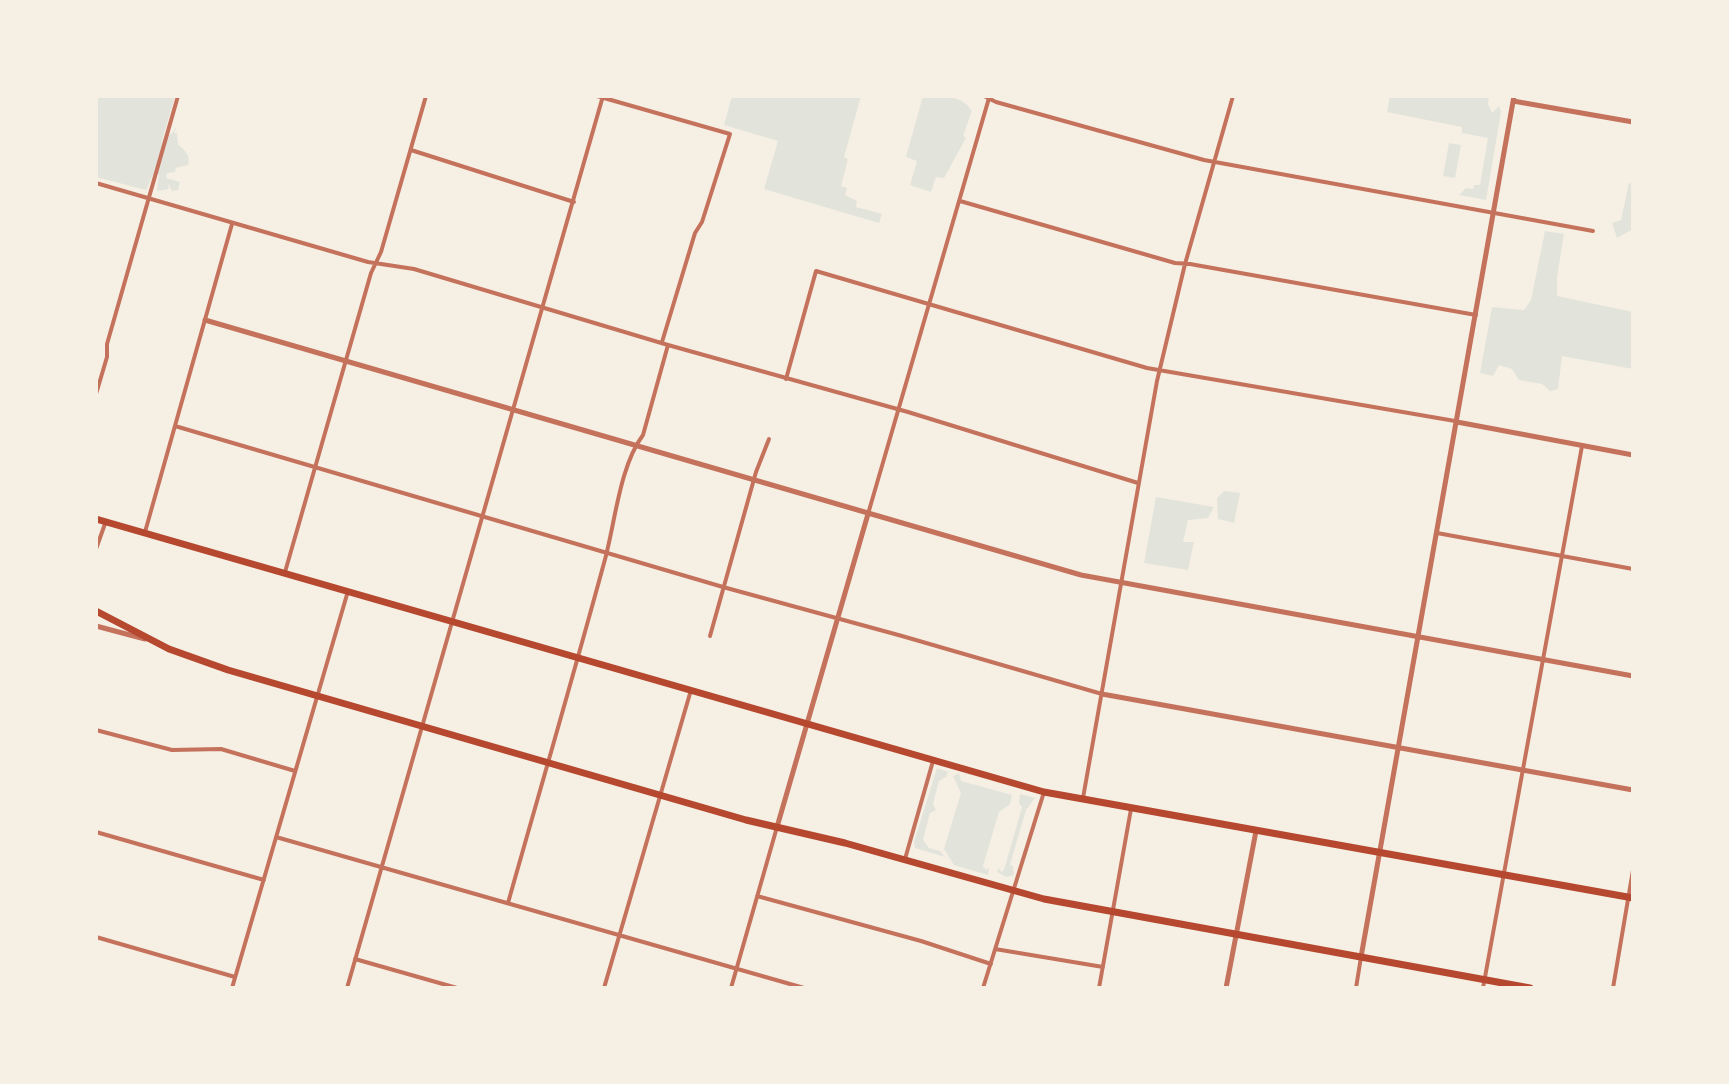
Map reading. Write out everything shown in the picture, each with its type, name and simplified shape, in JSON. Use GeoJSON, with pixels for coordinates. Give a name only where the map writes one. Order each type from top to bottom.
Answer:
{"type":"FeatureCollection","features":[{"type":"Feature","properties":{"kind":"main road"},"geometry":{"type":"LineString","coordinates":[[96,519],[1044,792],[1631,897]]}},
{"type":"Feature","properties":{"kind":"main road"},"geometry":{"type":"LineString","coordinates":[[96,611],[150,640],[201,661],[660,796],[1012,891],[1112,913],[1361,957],[1484,984],[1530,988]]}},
{"type":"Feature","properties":{"kind":"street"},"geometry":{"type":"LineString","coordinates":[[96,394],[107,357],[107,344],[178,96]]}},
{"type":"Feature","properties":{"kind":"street"},"geometry":{"type":"LineString","coordinates":[[285,572],[426,96]]}},
{"type":"Feature","properties":{"kind":"street"},"geometry":{"type":"LineString","coordinates":[[1083,800],[1160,370],[1185,264],[1233,96]]}},
{"type":"Feature","properties":{"kind":"street"},"geometry":{"type":"LineString","coordinates":[[347,988],[574,202],[601,97],[730,134],[702,222],[692,242],[662,342]]}},
{"type":"Feature","properties":{"kind":"street"},"geometry":{"type":"LineString","coordinates":[[731,988],[960,201],[987,97],[1214,162],[1593,231]]}},
{"type":"Feature","properties":{"kind":"street"},"geometry":{"type":"LineString","coordinates":[[1356,988],[1514,99],[1633,122]]}},
{"type":"Feature","properties":{"kind":"street"},"geometry":{"type":"LineString","coordinates":[[411,150],[574,202]]}},
{"type":"Feature","properties":{"kind":"street"},"geometry":{"type":"LineString","coordinates":[[96,183],[376,263],[414,269],[1138,483]]}},
{"type":"Feature","properties":{"kind":"street"},"geometry":{"type":"LineString","coordinates":[[960,201],[1175,263],[1476,315]]}},
{"type":"Feature","properties":{"kind":"street"},"geometry":{"type":"LineString","coordinates":[[145,532],[232,224]]}},
{"type":"Feature","properties":{"kind":"street"},"geometry":{"type":"LineString","coordinates":[[786,379],[816,271],[1160,370],[1633,455]]}},
{"type":"Feature","properties":{"kind":"street"},"geometry":{"type":"LineString","coordinates":[[205,320],[868,514],[1120,584],[1633,676]]}},
{"type":"Feature","properties":{"kind":"street"},"geometry":{"type":"LineString","coordinates":[[508,903],[635,446],[643,435],[668,345]]}},
{"type":"Feature","properties":{"kind":"street"},"geometry":{"type":"LineString","coordinates":[[175,426],[723,587],[1102,694],[1633,790]]}},
{"type":"Feature","properties":{"kind":"street"},"geometry":{"type":"LineString","coordinates":[[710,636],[753,480],[769,439]]}},
{"type":"Feature","properties":{"kind":"street"},"geometry":{"type":"LineString","coordinates":[[1484,984],[1582,446]]}},
{"type":"Feature","properties":{"kind":"street"},"geometry":{"type":"LineString","coordinates":[[96,549],[106,521]]}},
{"type":"Feature","properties":{"kind":"street"},"geometry":{"type":"LineString","coordinates":[[1437,533],[1633,569]]}},
{"type":"Feature","properties":{"kind":"street"},"geometry":{"type":"LineString","coordinates":[[232,988],[348,591]]}},
{"type":"Feature","properties":{"kind":"street"},"geometry":{"type":"LineString","coordinates":[[96,626],[150,640]]}},
{"type":"Feature","properties":{"kind":"street"},"geometry":{"type":"LineString","coordinates":[[604,988],[691,690]]}},
{"type":"Feature","properties":{"kind":"street"},"geometry":{"type":"LineString","coordinates":[[96,730],[172,750],[221,749],[295,771]]}},
{"type":"Feature","properties":{"kind":"street"},"geometry":{"type":"LineString","coordinates":[[905,860],[933,761]]}},
{"type":"Feature","properties":{"kind":"street"},"geometry":{"type":"LineString","coordinates":[[983,988],[1044,792]]}},
{"type":"Feature","properties":{"kind":"street"},"geometry":{"type":"LineString","coordinates":[[1099,988],[1131,809]]}},
{"type":"Feature","properties":{"kind":"street"},"geometry":{"type":"LineString","coordinates":[[1226,988],[1256,831]]}},
{"type":"Feature","properties":{"kind":"street"},"geometry":{"type":"LineString","coordinates":[[96,832],[264,880]]}},
{"type":"Feature","properties":{"kind":"street"},"geometry":{"type":"LineString","coordinates":[[276,837],[804,988]]}},
{"type":"Feature","properties":{"kind":"street"},"geometry":{"type":"LineString","coordinates":[[1613,988],[1631,897],[1633,870]]}},
{"type":"Feature","properties":{"kind":"street"},"geometry":{"type":"LineString","coordinates":[[757,896],[921,941],[991,964]]}},
{"type":"Feature","properties":{"kind":"street"},"geometry":{"type":"LineString","coordinates":[[96,937],[235,977]]}},
{"type":"Feature","properties":{"kind":"street"},"geometry":{"type":"LineString","coordinates":[[995,949],[1103,967]]}},
{"type":"Feature","properties":{"kind":"street"},"geometry":{"type":"LineString","coordinates":[[355,959],[457,988]]}},
{"type":"Feature","properties":{"kind":"shaded area"},"geometry":{"type":"Polygon","coordinates":[[[96,96],[175,96],[161,144],[177,126],[174,133],[177,133],[178,144],[188,155],[189,161],[188,165],[167,173],[166,178],[180,182],[178,190],[172,191],[168,183],[169,189],[157,191],[159,175],[154,173],[146,190],[96,177],[96,96]]]}},
{"type":"Feature","properties":{"kind":"shaded area"},"geometry":{"type":"Polygon","coordinates":[[[732,96],[861,96],[844,157],[848,159],[841,186],[847,188],[845,195],[857,201],[856,207],[882,214],[879,223],[764,189],[778,141],[724,125],[732,96]]]}},
{"type":"Feature","properties":{"kind":"shaded area"},"geometry":{"type":"Polygon","coordinates":[[[923,96],[957,99],[972,111],[963,136],[966,138],[944,178],[936,177],[931,192],[910,185],[917,161],[906,157],[923,96]]]}},
{"type":"Feature","properties":{"kind":"shaded area"},"geometry":{"type":"Polygon","coordinates":[[[1390,96],[1489,96],[1492,113],[1499,106],[1501,112],[1486,200],[1459,195],[1466,188],[1473,189],[1474,185],[1480,185],[1488,138],[1462,133],[1462,127],[1387,112],[1390,96]]]}},
{"type":"Feature","properties":{"kind":"shaded area"},"geometry":{"type":"Polygon","coordinates":[[[1449,143],[1461,145],[1455,178],[1443,176],[1449,143]]]}},
{"type":"Feature","properties":{"kind":"shaded area"},"geometry":{"type":"Polygon","coordinates":[[[1629,183],[1633,184],[1633,229],[1617,238],[1612,223],[1621,220],[1629,183]]]}},
{"type":"Feature","properties":{"kind":"shaded area"},"geometry":{"type":"Polygon","coordinates":[[[1545,231],[1564,234],[1557,296],[1633,312],[1633,369],[1562,356],[1558,389],[1550,391],[1542,384],[1519,380],[1512,369],[1499,365],[1493,376],[1480,373],[1492,307],[1524,310],[1531,300],[1545,231]]]}},
{"type":"Feature","properties":{"kind":"shaded area"},"geometry":{"type":"Polygon","coordinates":[[[1224,491],[1240,493],[1234,523],[1218,519],[1217,498],[1224,491]]]}},
{"type":"Feature","properties":{"kind":"shaded area"},"geometry":{"type":"Polygon","coordinates":[[[1156,497],[1214,507],[1208,518],[1188,520],[1183,542],[1194,542],[1188,570],[1144,563],[1156,497]]]}},
{"type":"Feature","properties":{"kind":"shaded area"},"geometry":{"type":"Polygon","coordinates":[[[937,768],[948,772],[939,781],[933,804],[936,810],[930,813],[923,840],[929,848],[940,851],[945,857],[915,848],[914,842],[937,768]]]}},
{"type":"Feature","properties":{"kind":"shaded area"},"geometry":{"type":"Polygon","coordinates":[[[959,773],[961,781],[1012,795],[1010,804],[999,812],[983,866],[986,870],[989,868],[988,875],[954,865],[944,849],[961,793],[953,776],[959,773]]]}},
{"type":"Feature","properties":{"kind":"shaded area"},"geometry":{"type":"Polygon","coordinates":[[[1020,794],[1035,798],[1026,810],[1010,865],[1013,866],[1014,875],[1006,877],[997,872],[999,868],[1001,872],[1004,870],[1022,807],[1020,794]]]}}]}
